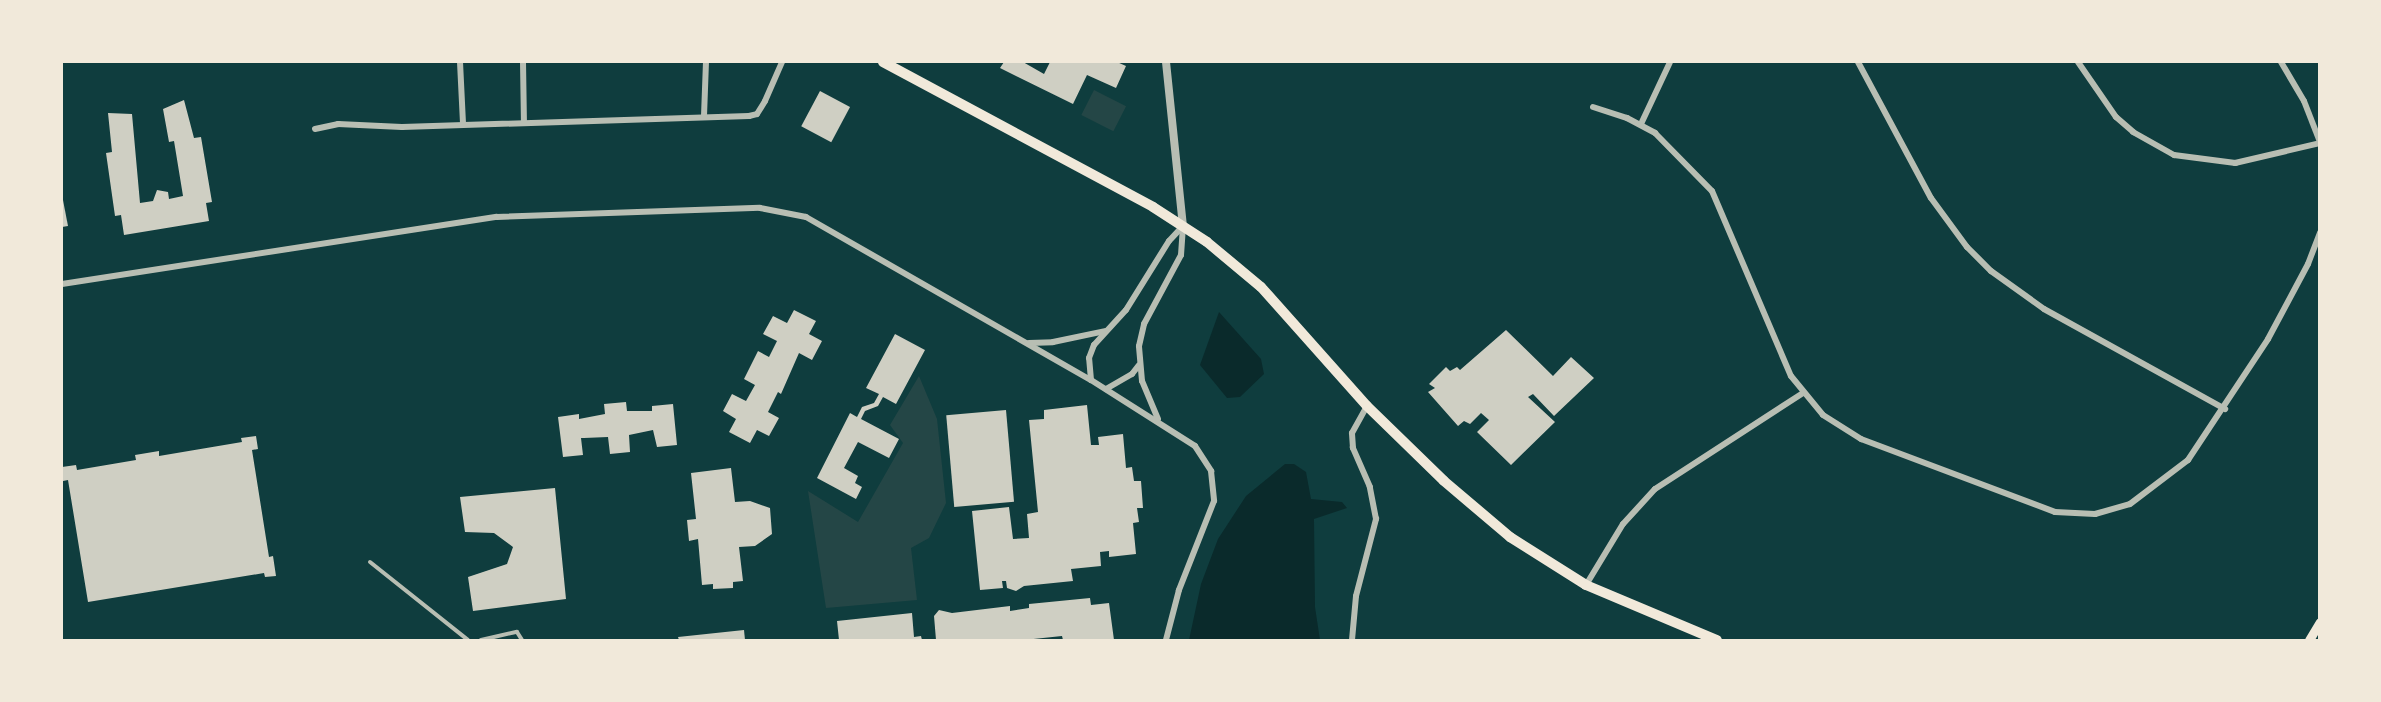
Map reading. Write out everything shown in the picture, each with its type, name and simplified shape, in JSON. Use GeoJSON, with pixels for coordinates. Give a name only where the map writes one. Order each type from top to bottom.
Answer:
{"type":"FeatureCollection","features":[{"type":"Feature","properties":{"kind":"main road"},"geometry":{"type":"LineString","coordinates":[[883,62],[1183,226],[1261,287],[1367,406],[1476,510],[1545,561],[1586,585],[1717,640]]}},
{"type":"Feature","properties":{"kind":"main road"},"geometry":{"type":"LineString","coordinates":[[2309,640],[2319,622]]}},
{"type":"Feature","properties":{"kind":"street"},"geometry":{"type":"LineString","coordinates":[[460,62],[463,124]]}},
{"type":"Feature","properties":{"kind":"street"},"geometry":{"type":"LineString","coordinates":[[523,62],[524,123]]}},
{"type":"Feature","properties":{"kind":"street"},"geometry":{"type":"LineString","coordinates":[[704,116],[706,62]]}},
{"type":"Feature","properties":{"kind":"street"},"geometry":{"type":"LineString","coordinates":[[1158,420],[1146,395],[1140,362],[1144,324],[1181,255],[1183,226],[1166,62]]}},
{"type":"Feature","properties":{"kind":"street"},"geometry":{"type":"LineString","coordinates":[[1641,124],[1670,62]]}},
{"type":"Feature","properties":{"kind":"street"},"geometry":{"type":"LineString","coordinates":[[1858,62],[1931,198],[1967,247],[1991,271],[2044,309],[2224,409]]}},
{"type":"Feature","properties":{"kind":"street"},"geometry":{"type":"LineString","coordinates":[[2078,62],[2116,117],[2152,145],[2174,155],[2235,163],[2319,143],[2304,101],[2281,62]]}},
{"type":"Feature","properties":{"kind":"street"},"geometry":{"type":"LineString","coordinates":[[315,129],[338,124],[524,123],[757,114],[783,63]]}},
{"type":"Feature","properties":{"kind":"street"},"geometry":{"type":"LineString","coordinates":[[1593,107],[1641,124],[1699,174],[1712,191],[1724,211],[1782,357],[1803,393],[1823,415],[1861,439],[2037,506],[2075,514],[2113,510],[2149,493],[2188,460],[2224,409],[2268,339],[2318,245],[2319,232]]}},
{"type":"Feature","properties":{"kind":"street"},"geometry":{"type":"LineString","coordinates":[[62,284],[460,221],[586,212],[760,208],[792,212],[822,223],[1158,420],[1195,446],[1211,471],[1214,501],[1179,590],[1166,640]]}},
{"type":"Feature","properties":{"kind":"street"},"geometry":{"type":"LineString","coordinates":[[1091,380],[1089,358],[1105,330],[1126,310],[1168,241],[1183,226]]}},
{"type":"Feature","properties":{"kind":"street"},"geometry":{"type":"LineString","coordinates":[[1028,343],[1053,342],[1105,330]]}},
{"type":"Feature","properties":{"kind":"street"},"geometry":{"type":"LineString","coordinates":[[1106,389],[1132,374],[1140,362]]}},
{"type":"Feature","properties":{"kind":"street"},"geometry":{"type":"LineString","coordinates":[[1586,585],[1617,532],[1655,489],[1803,393]]}},
{"type":"Feature","properties":{"kind":"street"},"geometry":{"type":"LineString","coordinates":[[1352,640],[1356,596],[1376,519],[1370,487],[1353,448],[1352,433],[1367,406]]}},
{"type":"Feature","properties":{"kind":"lane"},"geometry":{"type":"LineString","coordinates":[[370,562],[468,640]]}},
{"type":"Feature","properties":{"kind":"lane"},"geometry":{"type":"LineString","coordinates":[[481,640],[517,632],[522,640]]}},
{"type":"Feature","properties":{"kind":"shaded area"},"geometry":{"type":"Polygon","coordinates":[[[1094,90],[1126,106],[1113,131],[1081,115],[1094,90]]]}},
{"type":"Feature","properties":{"kind":"shaded area"},"geometry":{"type":"Polygon","coordinates":[[[1219,312],[1261,359],[1264,374],[1240,397],[1227,398],[1200,365],[1219,312]]]}},
{"type":"Feature","properties":{"kind":"shaded area"},"geometry":{"type":"Polygon","coordinates":[[[919,376],[937,419],[946,503],[929,538],[911,548],[917,600],[826,608],[808,491],[858,522],[903,443],[890,425],[919,376]]]}},
{"type":"Feature","properties":{"kind":"shaded area"},"geometry":{"type":"Polygon","coordinates":[[[1285,464],[1294,464],[1306,472],[1311,499],[1342,502],[1347,508],[1314,519],[1315,607],[1320,640],[1189,640],[1201,584],[1218,539],[1246,496],[1285,464]]]}},
{"type":"Feature","properties":{"kind":"building"},"geometry":{"type":"Polygon","coordinates":[[[1004,62],[1023,62],[1044,74],[1050,62],[1117,62],[1126,66],[1116,88],[1087,75],[1073,104],[1000,68],[1004,62]]]}},
{"type":"Feature","properties":{"kind":"building"},"geometry":{"type":"Polygon","coordinates":[[[820,91],[850,107],[831,142],[801,126],[820,91]]]}},
{"type":"Feature","properties":{"kind":"building"},"geometry":{"type":"Polygon","coordinates":[[[184,100],[194,138],[201,137],[212,202],[206,203],[209,221],[124,235],[121,215],[115,216],[106,153],[112,152],[108,113],[132,114],[140,203],[153,201],[157,190],[168,192],[169,199],[183,196],[174,141],[169,142],[163,109],[184,100]]]}},
{"type":"Feature","properties":{"kind":"building"},"geometry":{"type":"Polygon","coordinates":[[[62,195],[68,226],[62,227],[62,195]]]}},
{"type":"Feature","properties":{"kind":"building"},"geometry":{"type":"Polygon","coordinates":[[[794,310],[816,321],[809,334],[822,341],[812,360],[799,353],[781,394],[778,392],[768,412],[779,418],[769,436],[757,430],[750,443],[729,432],[736,419],[723,411],[732,394],[746,401],[755,385],[744,379],[758,351],[769,357],[777,341],[763,334],[773,316],[787,323],[794,310]]]}},
{"type":"Feature","properties":{"kind":"building"},"geometry":{"type":"Polygon","coordinates":[[[1506,330],[1553,376],[1571,357],[1594,378],[1554,416],[1533,394],[1528,397],[1555,422],[1511,465],[1477,432],[1489,420],[1481,413],[1470,424],[1464,421],[1458,426],[1428,392],[1435,388],[1429,384],[1446,367],[1450,371],[1457,367],[1460,370],[1506,330]]]}},
{"type":"Feature","properties":{"kind":"building"},"geometry":{"type":"Polygon","coordinates":[[[895,334],[925,350],[896,404],[883,397],[878,406],[865,411],[861,419],[899,439],[889,458],[858,442],[844,468],[858,476],[855,483],[862,487],[856,499],[817,478],[850,413],[857,417],[862,407],[874,403],[879,394],[866,388],[895,334]]]}},
{"type":"Feature","properties":{"kind":"building"},"geometry":{"type":"Polygon","coordinates":[[[626,402],[627,411],[652,411],[652,406],[673,404],[677,445],[657,447],[653,430],[629,435],[630,452],[610,454],[608,437],[581,438],[583,455],[563,457],[558,417],[579,414],[579,419],[605,414],[604,404],[626,402]]]}},
{"type":"Feature","properties":{"kind":"building"},"geometry":{"type":"Polygon","coordinates":[[[1087,405],[1091,445],[1099,445],[1098,437],[1123,434],[1126,468],[1132,467],[1134,481],[1141,481],[1143,508],[1137,508],[1139,522],[1133,523],[1136,554],[1109,557],[1109,551],[1100,552],[1101,566],[1071,569],[1073,581],[1024,586],[1016,591],[1007,588],[1006,581],[1002,581],[1003,588],[980,590],[972,511],[1009,507],[1013,539],[1029,538],[1027,514],[1038,512],[1029,420],[1044,419],[1044,410],[1087,405]]]}},
{"type":"Feature","properties":{"kind":"building"},"geometry":{"type":"Polygon","coordinates":[[[1006,410],[1014,502],[954,507],[946,415],[1006,410]]]}},
{"type":"Feature","properties":{"kind":"building"},"geometry":{"type":"Polygon","coordinates":[[[256,436],[258,449],[252,450],[269,557],[273,556],[276,576],[265,577],[264,573],[88,602],[68,480],[63,481],[62,467],[76,465],[77,470],[136,460],[135,455],[159,451],[159,456],[242,442],[241,438],[256,436]]]}},
{"type":"Feature","properties":{"kind":"building"},"geometry":{"type":"Polygon","coordinates":[[[731,468],[735,502],[750,501],[770,508],[772,534],[755,546],[739,547],[743,581],[733,582],[733,588],[713,589],[713,584],[702,585],[698,539],[689,541],[687,520],[696,519],[691,473],[731,468]]]}},
{"type":"Feature","properties":{"kind":"building"},"geometry":{"type":"Polygon","coordinates":[[[555,488],[566,599],[473,611],[468,577],[507,564],[513,547],[494,533],[465,532],[460,497],[555,488]]]}},
{"type":"Feature","properties":{"kind":"building"},"geometry":{"type":"Polygon","coordinates":[[[1090,598],[1091,605],[1109,603],[1114,640],[1063,640],[1062,636],[1024,640],[936,640],[934,616],[939,610],[952,613],[1010,606],[1010,611],[1029,608],[1029,604],[1090,598]]]}},
{"type":"Feature","properties":{"kind":"building"},"geometry":{"type":"Polygon","coordinates":[[[912,613],[914,637],[921,636],[922,640],[839,640],[837,621],[912,613]]]}},
{"type":"Feature","properties":{"kind":"building"},"geometry":{"type":"Polygon","coordinates":[[[744,630],[745,640],[679,640],[678,637],[744,630]]]}}]}
